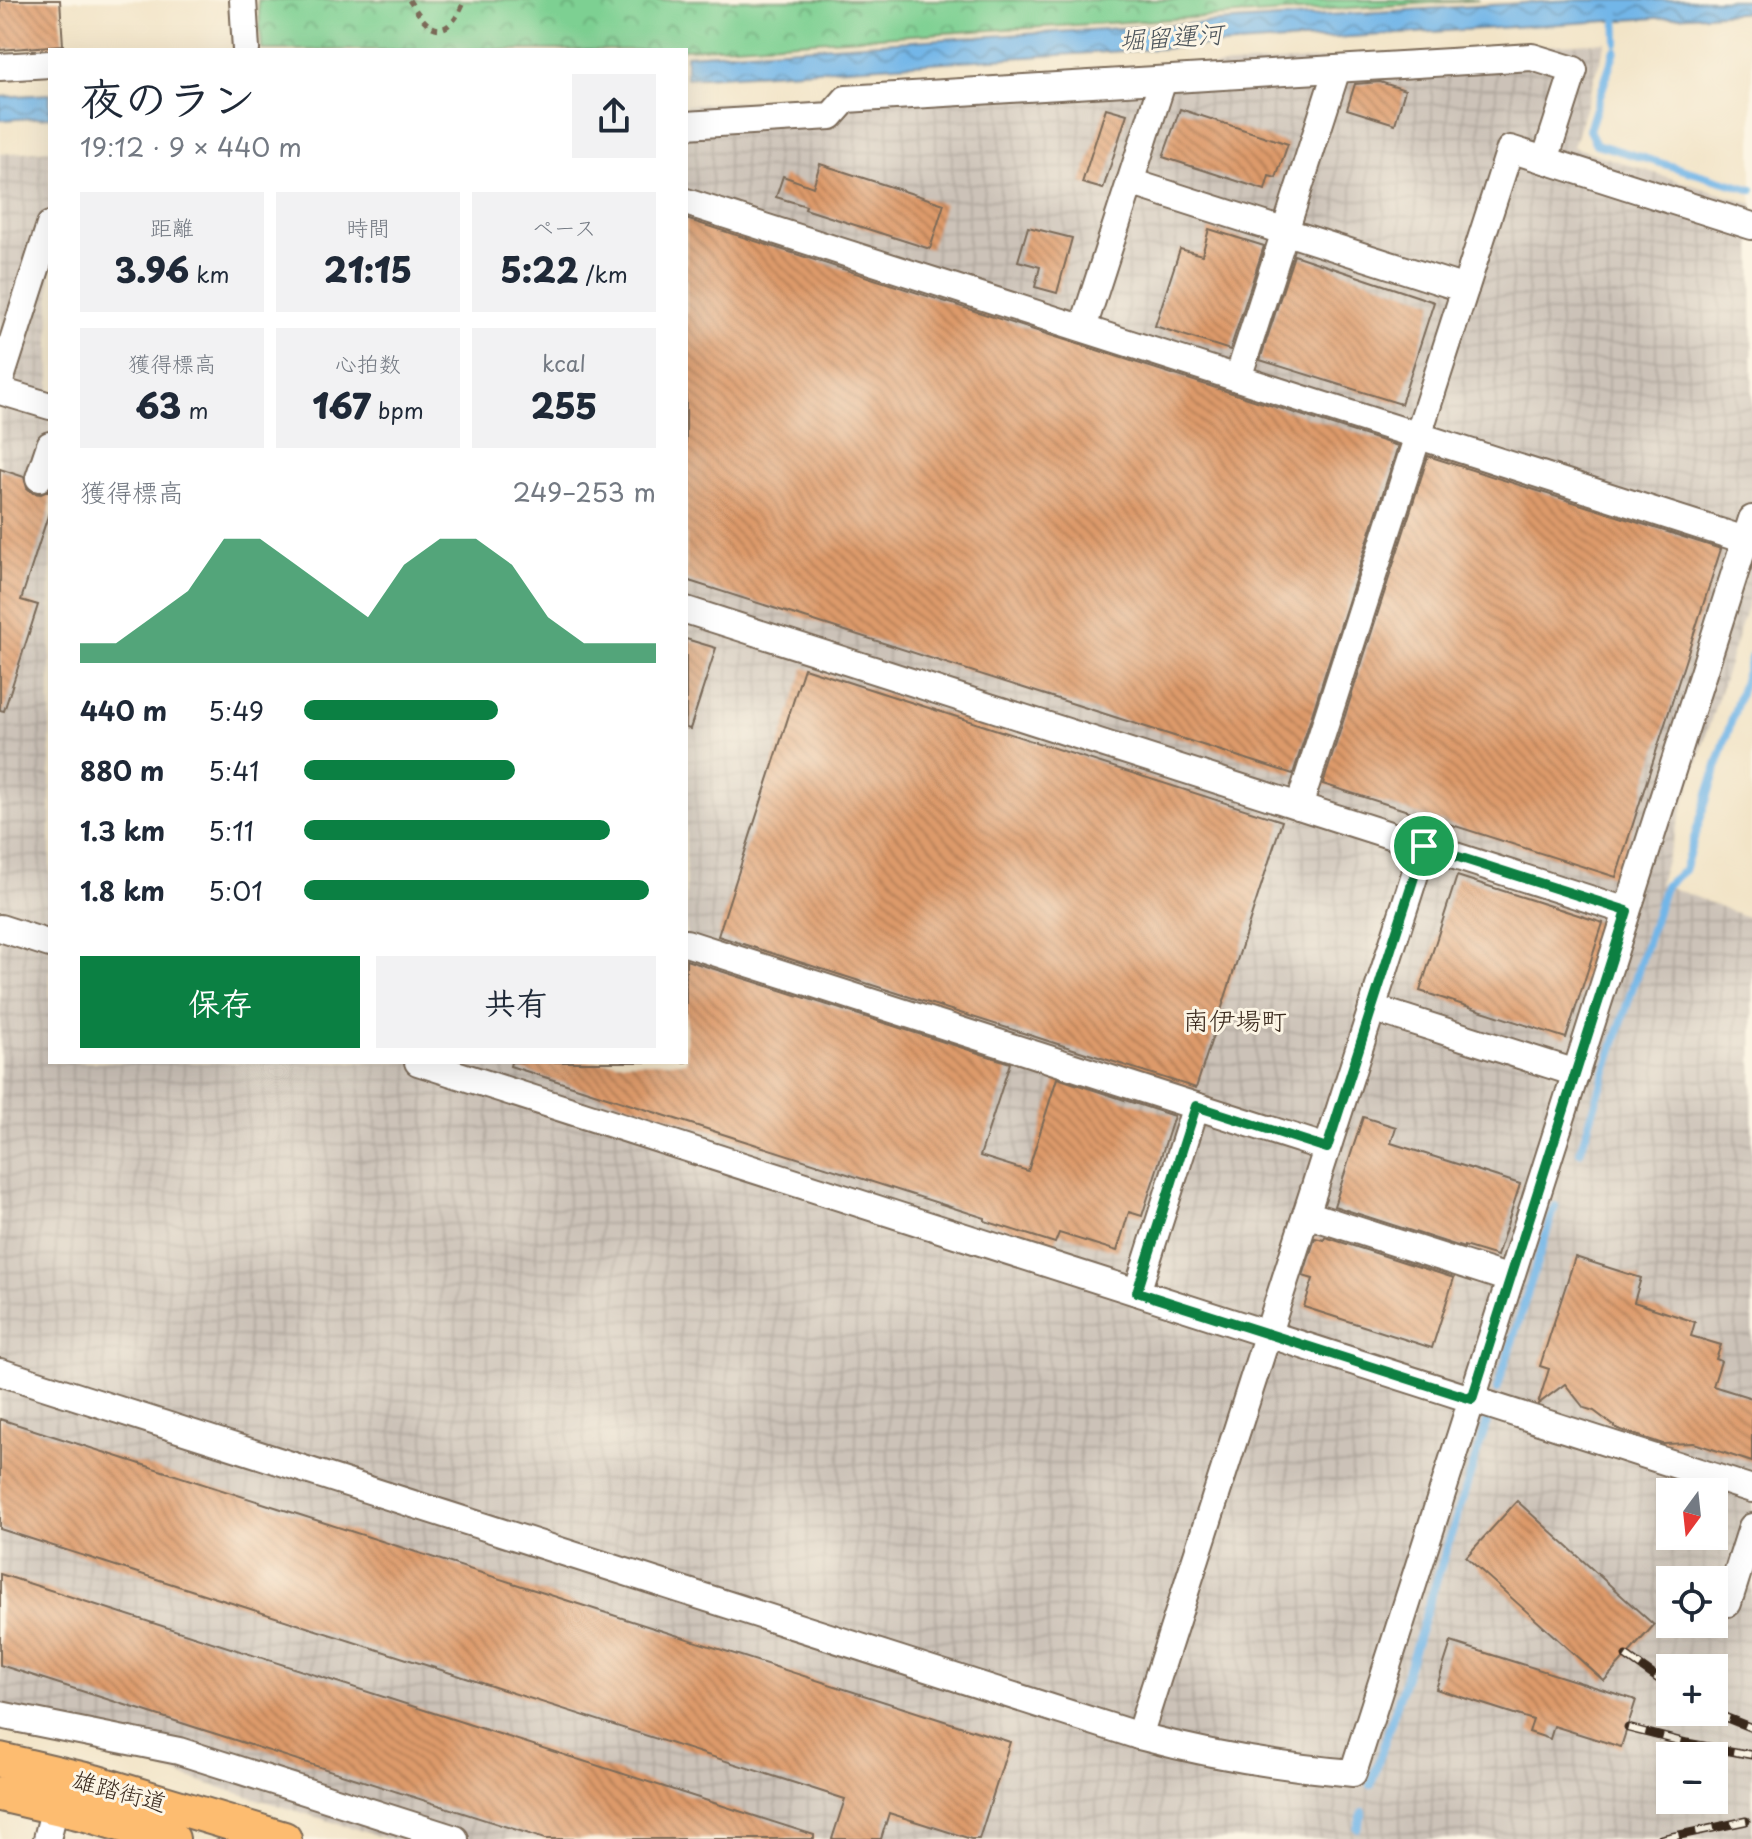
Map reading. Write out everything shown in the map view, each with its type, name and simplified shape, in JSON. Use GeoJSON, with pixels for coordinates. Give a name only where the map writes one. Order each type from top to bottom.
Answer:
{"type":"FeatureCollection","features":[{"type":"Feature","properties":{"kind":"main road","name":"雄踏街道"},"geometry":{"type":"LineString","coordinates":[[0,1760],[94,1782],[284,1839]]}},
{"type":"Feature","properties":{"kind":"main road","name":"雄踏街道"},"geometry":{"type":"LineString","coordinates":[[0,1794],[51,1823],[172,1839]]}},
{"type":"Feature","properties":{"kind":"street"},"geometry":{"type":"LineString","coordinates":[[243,0],[246,48]]}},
{"type":"Feature","properties":{"kind":"street"},"geometry":{"type":"LineString","coordinates":[[688,125],[831,116],[846,99],[1532,57],[1574,70],[1545,160]]}},
{"type":"Feature","properties":{"kind":"street"},"geometry":{"type":"LineString","coordinates":[[0,67],[48,64]]}},
{"type":"Feature","properties":{"kind":"street"},"geometry":{"type":"LineString","coordinates":[[1238,378],[1337,69]]}},
{"type":"Feature","properties":{"kind":"street"},"geometry":{"type":"LineString","coordinates":[[1083,328],[1163,80]]}},
{"type":"Feature","properties":{"kind":"street"},"geometry":{"type":"LineString","coordinates":[[1299,806],[1510,149],[1752,226]]}},
{"type":"Feature","properties":{"kind":"street"},"geometry":{"type":"LineString","coordinates":[[1130,182],[1465,289]]}},
{"type":"Feature","properties":{"kind":"street"},"geometry":{"type":"LineString","coordinates":[[0,1372],[1139,1736],[1252,1762],[1353,1773],[1749,530],[1418,436],[688,203]]}},
{"type":"Feature","properties":{"kind":"street"},"geometry":{"type":"LineString","coordinates":[[0,381],[48,231]]}},
{"type":"Feature","properties":{"kind":"street"},"geometry":{"type":"LineString","coordinates":[[0,391],[48,405]]}},
{"type":"Feature","properties":{"kind":"street"},"geometry":{"type":"LineString","coordinates":[[39,478],[48,451]]}},
{"type":"Feature","properties":{"kind":"street"},"geometry":{"type":"LineString","coordinates":[[688,611],[1627,911]]}},
{"type":"Feature","properties":{"kind":"street"},"geometry":{"type":"LineString","coordinates":[[1139,1736],[1424,846]]}},
{"type":"Feature","properties":{"kind":"street"},"geometry":{"type":"LineString","coordinates":[[0,928],[48,943]]}},
{"type":"Feature","properties":{"kind":"street"},"geometry":{"type":"LineString","coordinates":[[688,944],[1327,1148]]}},
{"type":"Feature","properties":{"kind":"street"},"geometry":{"type":"LineString","coordinates":[[1372,1008],[1576,1073]]}},
{"type":"Feature","properties":{"kind":"street"},"geometry":{"type":"LineString","coordinates":[[424,1064],[1752,1489]]}},
{"type":"Feature","properties":{"kind":"street"},"geometry":{"type":"LineString","coordinates":[[1137,1292],[1196,1106]]}},
{"type":"Feature","properties":{"kind":"street"},"geometry":{"type":"LineString","coordinates":[[1306,1214],[1510,1279]]}},
{"type":"Feature","properties":{"kind":"street"},"geometry":{"type":"LineString","coordinates":[[1728,1603],[1752,1527]]}},
{"type":"Feature","properties":{"kind":"street"},"geometry":{"type":"LineString","coordinates":[[0,1715],[179,1751],[455,1839]]}},
{"type":"Feature","properties":{"kind":"path"},"geometry":{"type":"LineString","coordinates":[[409,0],[425,23],[439,28],[453,22],[465,0]]}},
{"type":"Feature","properties":{"kind":"shaded area"},"geometry":{"type":"Polygon","coordinates":[[[1606,42],[1573,147],[1752,204],[1752,591],[1659,883],[1752,919],[1752,1839],[388,1839],[144,1764],[0,1729],[0,154],[48,150],[48,1064],[688,1064],[688,105],[822,97],[828,90],[1606,42]]]}},
{"type":"Feature","properties":{"kind":"green space"},"geometry":{"type":"Polygon","coordinates":[[[258,0],[1479,0],[688,49],[262,48],[258,0]]]}},
{"type":"Feature","properties":{"kind":"water","name":"堀留運河"},"geometry":{"type":"Polygon","coordinates":[[[1572,0],[1752,0],[1752,12],[688,78],[688,55],[1572,0]]]}},
{"type":"Feature","properties":{"kind":"water"},"geometry":{"type":"Polygon","coordinates":[[[48,94],[48,117],[0,120],[0,97],[48,94]]]}},
{"type":"Feature","properties":{"kind":"building"},"geometry":{"type":"Polygon","coordinates":[[[0,0],[60,0],[63,45],[0,50],[0,0]]]}},
{"type":"Feature","properties":{"kind":"building"},"geometry":{"type":"Polygon","coordinates":[[[1380,82],[1405,90],[1395,124],[1347,109],[1355,84],[1380,82]]]}},
{"type":"Feature","properties":{"kind":"building"},"geometry":{"type":"Polygon","coordinates":[[[1106,108],[1127,114],[1103,189],[1082,183],[1106,108]]]}},
{"type":"Feature","properties":{"kind":"building"},"geometry":{"type":"Polygon","coordinates":[[[1180,109],[1288,144],[1276,178],[1269,176],[1265,190],[1163,157],[1180,109]]]}},
{"type":"Feature","properties":{"kind":"building"},"geometry":{"type":"Polygon","coordinates":[[[820,164],[944,204],[930,249],[776,197],[783,176],[813,187],[820,164]]]}},
{"type":"Feature","properties":{"kind":"building"},"geometry":{"type":"Polygon","coordinates":[[[688,220],[1398,446],[1293,774],[688,581],[688,220]]]}},
{"type":"Feature","properties":{"kind":"building"},"geometry":{"type":"Polygon","coordinates":[[[1028,227],[1072,238],[1057,293],[1035,287],[1040,267],[1018,261],[1028,227]]]}},
{"type":"Feature","properties":{"kind":"building"},"geometry":{"type":"Polygon","coordinates":[[[1209,229],[1264,246],[1230,350],[1155,326],[1180,249],[1202,255],[1209,229]]]}},
{"type":"Feature","properties":{"kind":"building"},"geometry":{"type":"Polygon","coordinates":[[[1294,255],[1434,302],[1401,404],[1260,360],[1294,255]]]}},
{"type":"Feature","properties":{"kind":"building"},"geometry":{"type":"Polygon","coordinates":[[[1428,456],[1721,549],[1616,877],[1323,784],[1428,456]]]}},
{"type":"Feature","properties":{"kind":"building"},"geometry":{"type":"Polygon","coordinates":[[[0,469],[24,477],[27,488],[33,493],[48,491],[48,515],[21,600],[38,605],[4,711],[0,710],[0,469]]]}},
{"type":"Feature","properties":{"kind":"building"},"geometry":{"type":"Polygon","coordinates":[[[688,640],[716,648],[688,728],[688,640]]]}},
{"type":"Feature","properties":{"kind":"building"},"geometry":{"type":"Polygon","coordinates":[[[804,668],[1282,821],[1196,1088],[718,936],[804,668]]]}},
{"type":"Feature","properties":{"kind":"building"},"geometry":{"type":"Polygon","coordinates":[[[1457,876],[1603,923],[1566,1038],[1420,991],[1457,876]]]}},
{"type":"Feature","properties":{"kind":"building"},"geometry":{"type":"Polygon","coordinates":[[[688,961],[1010,1063],[980,1156],[1028,1171],[1057,1078],[1174,1116],[1142,1216],[1129,1212],[1117,1251],[1059,1233],[1055,1243],[510,1066],[688,1064],[688,961]]]}},
{"type":"Feature","properties":{"kind":"building"},"geometry":{"type":"Polygon","coordinates":[[[1363,1117],[1396,1127],[1391,1143],[1520,1184],[1497,1256],[1334,1206],[1363,1117]]]}},
{"type":"Feature","properties":{"kind":"building"},"geometry":{"type":"Polygon","coordinates":[[[1325,1237],[1454,1278],[1432,1348],[1304,1307],[1313,1279],[1303,1276],[1315,1238],[1324,1240],[1325,1237]]]}},
{"type":"Feature","properties":{"kind":"building"},"geometry":{"type":"Polygon","coordinates":[[[1575,1257],[1641,1278],[1634,1302],[1695,1322],[1691,1336],[1721,1345],[1716,1359],[1721,1361],[1713,1386],[1752,1398],[1752,1462],[1694,1443],[1663,1444],[1618,1429],[1594,1411],[1584,1408],[1565,1384],[1538,1404],[1549,1369],[1540,1366],[1575,1257]]]}},
{"type":"Feature","properties":{"kind":"building"},"geometry":{"type":"Polygon","coordinates":[[[0,1419],[1010,1742],[979,1839],[889,1813],[881,1839],[832,1839],[845,1799],[0,1529],[0,1419]]]}},
{"type":"Feature","properties":{"kind":"building"},"geometry":{"type":"Polygon","coordinates":[[[1517,1501],[1654,1625],[1604,1681],[1466,1557],[1517,1501]]]}},
{"type":"Feature","properties":{"kind":"building"},"geometry":{"type":"Polygon","coordinates":[[[0,1574],[814,1835],[814,1839],[545,1839],[0,1665],[0,1574]]]}},
{"type":"Feature","properties":{"kind":"building"},"geometry":{"type":"Polygon","coordinates":[[[1451,1642],[1636,1700],[1621,1747],[1554,1726],[1550,1739],[1529,1732],[1533,1720],[1436,1689],[1451,1642]]]}},
{"type":"Feature","properties":{"kind":"waterway"},"geometry":{"type":"LineString","coordinates":[[1616,11],[1617,42]]}},
{"type":"Feature","properties":{"kind":"waterway"},"geometry":{"type":"LineString","coordinates":[[1615,50],[1589,130],[1596,144],[1752,190]]}},
{"type":"Feature","properties":{"kind":"waterway"},"geometry":{"type":"LineString","coordinates":[[1580,1152],[1665,886],[1684,870],[1752,656]]}},
{"type":"Feature","properties":{"kind":"waterway"},"geometry":{"type":"LineString","coordinates":[[1497,1389],[1555,1206]]}},
{"type":"Feature","properties":{"kind":"waterway"},"geometry":{"type":"LineString","coordinates":[[1371,1785],[1487,1422]]}},
{"type":"Feature","properties":{"kind":"waterway"},"geometry":{"type":"LineString","coordinates":[[1357,1828],[1363,1812]]}},
{"type":"Feature","properties":{"kind":"railway"},"geometry":{"type":"LineString","coordinates":[[1626,1656],[1656,1677]]}},
{"type":"Feature","properties":{"kind":"railway"},"geometry":{"type":"LineString","coordinates":[[1728,1718],[1752,1728]]}},
{"type":"Feature","properties":{"kind":"railway"},"geometry":{"type":"LineString","coordinates":[[1628,1728],[1752,1755]]}},
{"type":"Feature","properties":{"kind":"railway"},"geometry":{"type":"LineString","coordinates":[[1661,1839],[1746,1821]]}},
{"type":"Feature","properties":{"kind":"district","name":"南伊場町"},"geometry":{"type":"Point","coordinates":[1235,1019]}},
{"type":"Feature","properties":{"kind":"route"},"geometry":{"type":"LineString","coordinates":[[1424,846],[1627,911],[1472,1399],[1137,1292],[1196,1106],[1327,1148],[1424,846]]}}]}
